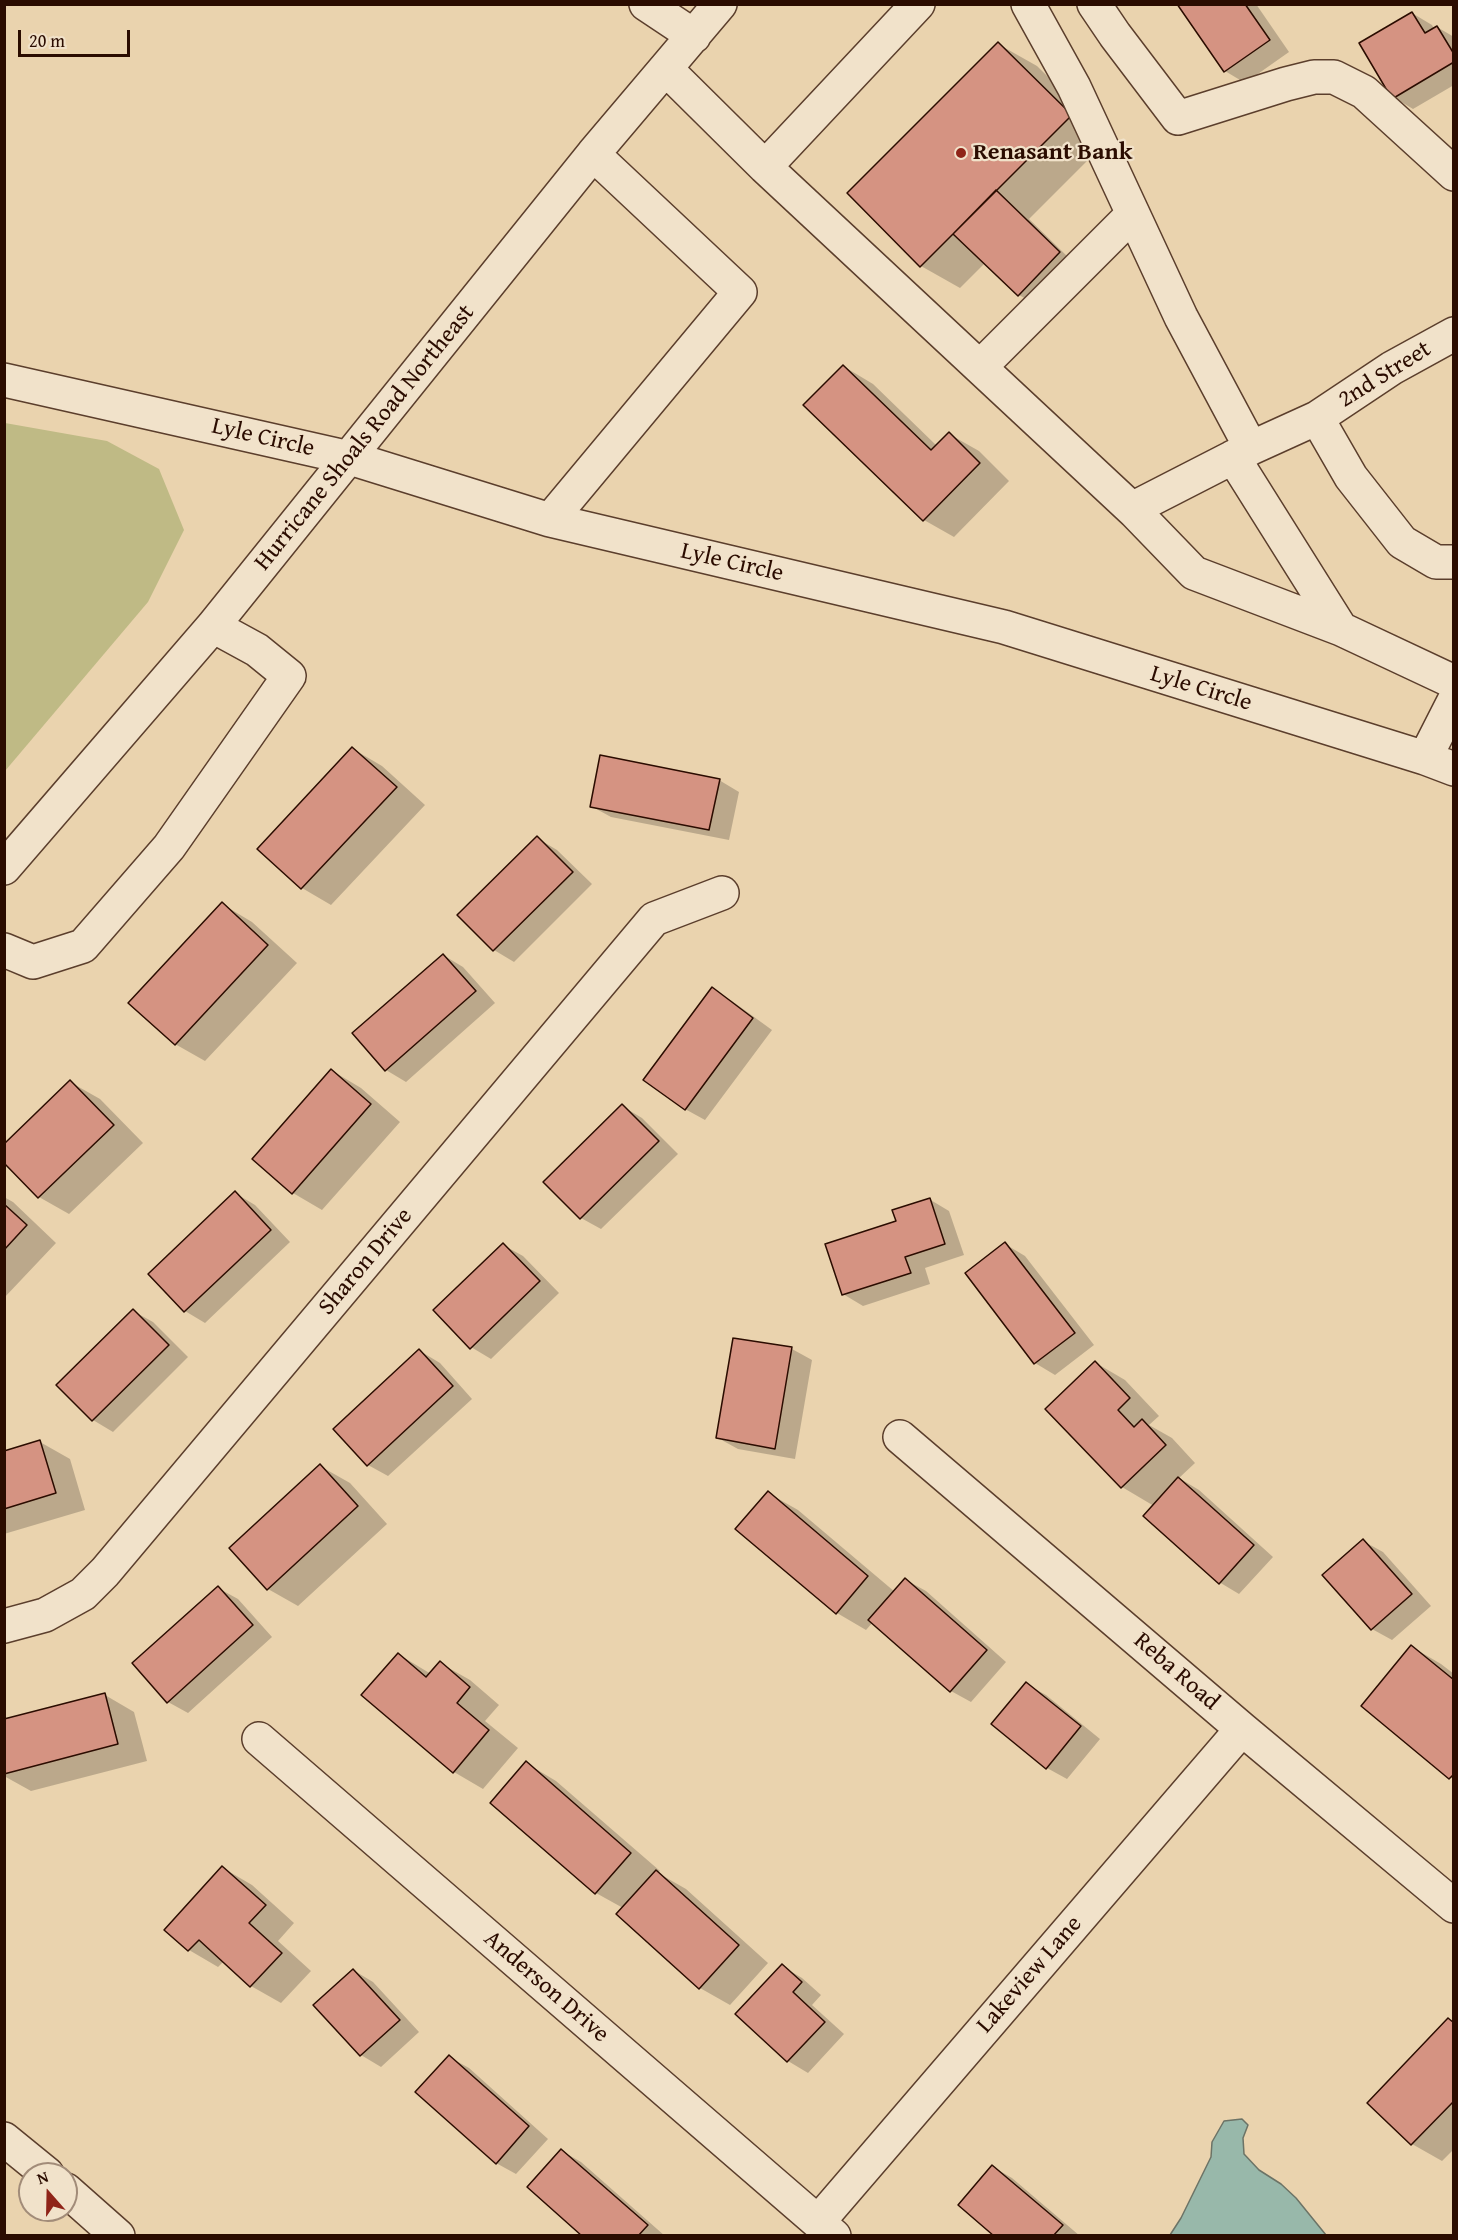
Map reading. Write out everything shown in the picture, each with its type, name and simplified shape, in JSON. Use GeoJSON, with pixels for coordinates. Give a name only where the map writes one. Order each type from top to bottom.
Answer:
{"type":"FeatureCollection","features":[{"type":"Feature","properties":{"kind":"street"},"geometry":{"type":"LineString","coordinates":[[646,4],[694,36]]}},
{"type":"Feature","properties":{"kind":"street","name":"Hurricane Shoals Road Northeast"},"geometry":{"type":"LineString","coordinates":[[4,868],[213,626],[593,154],[720,4]]}},
{"type":"Feature","properties":{"kind":"street"},"geometry":{"type":"LineString","coordinates":[[765,167],[918,4]]}},
{"type":"Feature","properties":{"kind":"street"},"geometry":{"type":"LineString","coordinates":[[1028,4],[1074,87],[1242,452],[1341,629]]}},
{"type":"Feature","properties":{"kind":"street"},"geometry":{"type":"LineString","coordinates":[[1094,4],[1178,118],[1286,84],[1314,77],[1334,77],[1364,92],[1454,174]]}},
{"type":"Feature","properties":{"kind":"street"},"geometry":{"type":"LineString","coordinates":[[666,69],[765,167],[1132,509],[1194,573],[1341,629],[1454,682]]}},
{"type":"Feature","properties":{"kind":"street"},"geometry":{"type":"LineString","coordinates":[[550,520],[740,292],[593,154]]}},
{"type":"Feature","properties":{"kind":"street"},"geometry":{"type":"LineString","coordinates":[[980,368],[1134,214]]}},
{"type":"Feature","properties":{"kind":"street","name":"2nd Street"},"geometry":{"type":"LineString","coordinates":[[1132,509],[1242,452],[1317,418],[1392,368],[1454,334]]}},
{"type":"Feature","properties":{"kind":"street","name":"Lyle Circle"},"geometry":{"type":"LineString","coordinates":[[4,380],[350,458],[550,520],[1004,627],[1439,764]]}},
{"type":"Feature","properties":{"kind":"street"},"geometry":{"type":"LineString","coordinates":[[1317,418],[1352,477],[1402,542],[1437,562],[1454,562]]}},
{"type":"Feature","properties":{"kind":"street"},"geometry":{"type":"LineString","coordinates":[[4,950],[33,962],[83,946],[169,847],[289,676],[257,650],[213,626]]}},
{"type":"Feature","properties":{"kind":"street"},"geometry":{"type":"LineString","coordinates":[[1439,764],[1454,701]]}},
{"type":"Feature","properties":{"kind":"street","name":"Sharon Drive"},"geometry":{"type":"LineString","coordinates":[[4,1626],[45,1615],[83,1594],[105,1572],[654,920],[722,893]]}},
{"type":"Feature","properties":{"kind":"street","name":"Reba Road"},"geometry":{"type":"LineString","coordinates":[[900,1437],[1242,1729],[1454,1905]]}},
{"type":"Feature","properties":{"kind":"street","name":"Lakeview Lane"},"geometry":{"type":"LineString","coordinates":[[826,2229],[1242,1729]]}},
{"type":"Feature","properties":{"kind":"street","name":"Anderson Drive"},"geometry":{"type":"LineString","coordinates":[[259,1739],[826,2229]]}},
{"type":"Feature","properties":{"kind":"street"},"geometry":{"type":"LineString","coordinates":[[4,2139],[32,2162]]}},
{"type":"Feature","properties":{"kind":"street"},"geometry":{"type":"LineString","coordinates":[[78,2200],[118,2235]]}},
{"type":"Feature","properties":{"kind":"shaded area"},"geometry":{"type":"Polygon","coordinates":[[[5,423],[107,441],[159,469],[184,530],[148,602],[5,771],[5,423]]]}},
{"type":"Feature","properties":{"kind":"shaded area"},"geometry":{"type":"Polygon","coordinates":[[[1242,2119],[1248,2125],[1243,2138],[1244,2154],[1259,2170],[1281,2184],[1296,2198],[1326,2235],[1170,2235],[1181,2218],[1211,2157],[1212,2142],[1224,2121],[1242,2119]]]}},
{"type":"Feature","properties":{"kind":"building"},"geometry":{"type":"Polygon","coordinates":[[[1177,4],[1245,4],[1270,40],[1224,72],[1177,4]]]}},
{"type":"Feature","properties":{"kind":"building"},"geometry":{"type":"Polygon","coordinates":[[[1412,12],[1425,33],[1437,26],[1454,54],[1454,62],[1392,99],[1359,43],[1412,12]]]}},
{"type":"Feature","properties":{"kind":"building","name":"Renasant Bank"},"geometry":{"type":"Polygon","coordinates":[[[998,42],[1072,115],[920,267],[847,193],[998,42]]]}},
{"type":"Feature","properties":{"kind":"building"},"geometry":{"type":"Polygon","coordinates":[[[996,190],[1060,252],[1018,296],[953,234],[996,190]]]}},
{"type":"Feature","properties":{"kind":"building"},"geometry":{"type":"Polygon","coordinates":[[[843,365],[931,450],[949,432],[980,463],[923,521],[803,405],[843,365]]]}},
{"type":"Feature","properties":{"kind":"building"},"geometry":{"type":"Polygon","coordinates":[[[352,747],[397,787],[301,889],[257,849],[352,747]]]}},
{"type":"Feature","properties":{"kind":"building"},"geometry":{"type":"Polygon","coordinates":[[[600,755],[720,779],[709,830],[590,807],[600,755]]]}},
{"type":"Feature","properties":{"kind":"building"},"geometry":{"type":"Polygon","coordinates":[[[537,836],[573,872],[493,951],[457,915],[537,836]]]}},
{"type":"Feature","properties":{"kind":"building"},"geometry":{"type":"Polygon","coordinates":[[[222,902],[268,945],[175,1045],[128,1003],[222,902]]]}},
{"type":"Feature","properties":{"kind":"building"},"geometry":{"type":"Polygon","coordinates":[[[443,954],[476,991],[385,1071],[352,1033],[443,954]]]}},
{"type":"Feature","properties":{"kind":"building"},"geometry":{"type":"Polygon","coordinates":[[[712,987],[753,1018],[685,1110],[643,1080],[712,987]]]}},
{"type":"Feature","properties":{"kind":"building"},"geometry":{"type":"Polygon","coordinates":[[[331,1069],[371,1104],[292,1194],[252,1159],[331,1069]]]}},
{"type":"Feature","properties":{"kind":"building"},"geometry":{"type":"Polygon","coordinates":[[[70,1080],[114,1125],[38,1198],[4,1163],[4,1144],[70,1080]]]}},
{"type":"Feature","properties":{"kind":"building"},"geometry":{"type":"Polygon","coordinates":[[[622,1104],[659,1141],[580,1219],[543,1182],[622,1104]]]}},
{"type":"Feature","properties":{"kind":"building"},"geometry":{"type":"Polygon","coordinates":[[[235,1191],[271,1230],[184,1312],[148,1274],[235,1191]]]}},
{"type":"Feature","properties":{"kind":"building"},"geometry":{"type":"Polygon","coordinates":[[[930,1198],[945,1244],[905,1257],[911,1273],[842,1295],[825,1244],[896,1221],[892,1210],[930,1198]]]}},
{"type":"Feature","properties":{"kind":"building"},"geometry":{"type":"Polygon","coordinates":[[[4,1204],[27,1225],[4,1250],[4,1204]]]}},
{"type":"Feature","properties":{"kind":"building"},"geometry":{"type":"Polygon","coordinates":[[[1005,1242],[1075,1333],[1034,1364],[965,1273],[1005,1242]]]}},
{"type":"Feature","properties":{"kind":"building"},"geometry":{"type":"Polygon","coordinates":[[[503,1243],[540,1281],[470,1349],[433,1310],[503,1243]]]}},
{"type":"Feature","properties":{"kind":"building"},"geometry":{"type":"Polygon","coordinates":[[[133,1309],[169,1345],[92,1421],[56,1385],[133,1309]]]}},
{"type":"Feature","properties":{"kind":"building"},"geometry":{"type":"Polygon","coordinates":[[[733,1338],[792,1347],[775,1449],[716,1438],[733,1338]]]}},
{"type":"Feature","properties":{"kind":"building"},"geometry":{"type":"Polygon","coordinates":[[[419,1349],[453,1386],[367,1466],[333,1429],[419,1349]]]}},
{"type":"Feature","properties":{"kind":"building"},"geometry":{"type":"Polygon","coordinates":[[[1095,1361],[1130,1398],[1118,1410],[1134,1427],[1142,1419],[1166,1445],[1121,1488],[1045,1409],[1095,1361]]]}},
{"type":"Feature","properties":{"kind":"building"},"geometry":{"type":"Polygon","coordinates":[[[40,1440],[56,1493],[4,1509],[4,1451],[40,1440]]]}},
{"type":"Feature","properties":{"kind":"building"},"geometry":{"type":"Polygon","coordinates":[[[320,1464],[358,1506],[267,1590],[229,1548],[320,1464]]]}},
{"type":"Feature","properties":{"kind":"building"},"geometry":{"type":"Polygon","coordinates":[[[1178,1477],[1254,1545],[1219,1584],[1143,1516],[1178,1477]]]}},
{"type":"Feature","properties":{"kind":"building"},"geometry":{"type":"Polygon","coordinates":[[[768,1491],[868,1576],[836,1614],[735,1529],[768,1491]]]}},
{"type":"Feature","properties":{"kind":"building"},"geometry":{"type":"Polygon","coordinates":[[[1363,1539],[1412,1594],[1371,1630],[1322,1575],[1363,1539]]]}},
{"type":"Feature","properties":{"kind":"building"},"geometry":{"type":"Polygon","coordinates":[[[905,1578],[987,1650],[950,1692],[868,1620],[905,1578]]]}},
{"type":"Feature","properties":{"kind":"building"},"geometry":{"type":"Polygon","coordinates":[[[218,1586],[253,1625],[167,1703],[132,1663],[218,1586]]]}},
{"type":"Feature","properties":{"kind":"building"},"geometry":{"type":"Polygon","coordinates":[[[1411,1645],[1454,1680],[1454,1774],[1449,1779],[1361,1706],[1411,1645]]]}},
{"type":"Feature","properties":{"kind":"building"},"geometry":{"type":"Polygon","coordinates":[[[398,1653],[426,1677],[440,1661],[470,1687],[457,1703],[489,1730],[453,1773],[361,1695],[398,1653]]]}},
{"type":"Feature","properties":{"kind":"building"},"geometry":{"type":"Polygon","coordinates":[[[1026,1682],[1081,1726],[1046,1769],[991,1724],[1026,1682]]]}},
{"type":"Feature","properties":{"kind":"building"},"geometry":{"type":"Polygon","coordinates":[[[105,1693],[118,1744],[4,1774],[4,1719],[105,1693]]]}},
{"type":"Feature","properties":{"kind":"building"},"geometry":{"type":"Polygon","coordinates":[[[526,1761],[631,1853],[595,1894],[490,1803],[526,1761]]]}},
{"type":"Feature","properties":{"kind":"building"},"geometry":{"type":"Polygon","coordinates":[[[222,1866],[266,1905],[249,1923],[282,1953],[250,1987],[199,1940],[188,1951],[164,1930],[222,1866]]]}},
{"type":"Feature","properties":{"kind":"building"},"geometry":{"type":"Polygon","coordinates":[[[656,1870],[739,1945],[699,1989],[616,1914],[656,1870]]]}},
{"type":"Feature","properties":{"kind":"building"},"geometry":{"type":"Polygon","coordinates":[[[782,1964],[802,1982],[793,1992],[825,2022],[787,2062],[735,2014],[782,1964]]]}},
{"type":"Feature","properties":{"kind":"building"},"geometry":{"type":"Polygon","coordinates":[[[353,1969],[400,2020],[360,2056],[313,2005],[353,1969]]]}},
{"type":"Feature","properties":{"kind":"building"},"geometry":{"type":"Polygon","coordinates":[[[1448,2018],[1454,2023],[1454,2101],[1411,2145],[1367,2103],[1448,2018]]]}},
{"type":"Feature","properties":{"kind":"building"},"geometry":{"type":"Polygon","coordinates":[[[449,2055],[529,2126],[496,2164],[415,2092],[449,2055]]]}},
{"type":"Feature","properties":{"kind":"building"},"geometry":{"type":"Polygon","coordinates":[[[561,2149],[648,2225],[638,2236],[582,2236],[527,2187],[561,2149]]]}},
{"type":"Feature","properties":{"kind":"building"},"geometry":{"type":"Polygon","coordinates":[[[992,2165],[1063,2225],[1053,2236],[994,2236],[958,2205],[992,2165]]]}},
{"type":"Feature","properties":{"kind":"place","name":"Renasant Bank"},"geometry":{"type":"Point","coordinates":[961,153]}}]}
